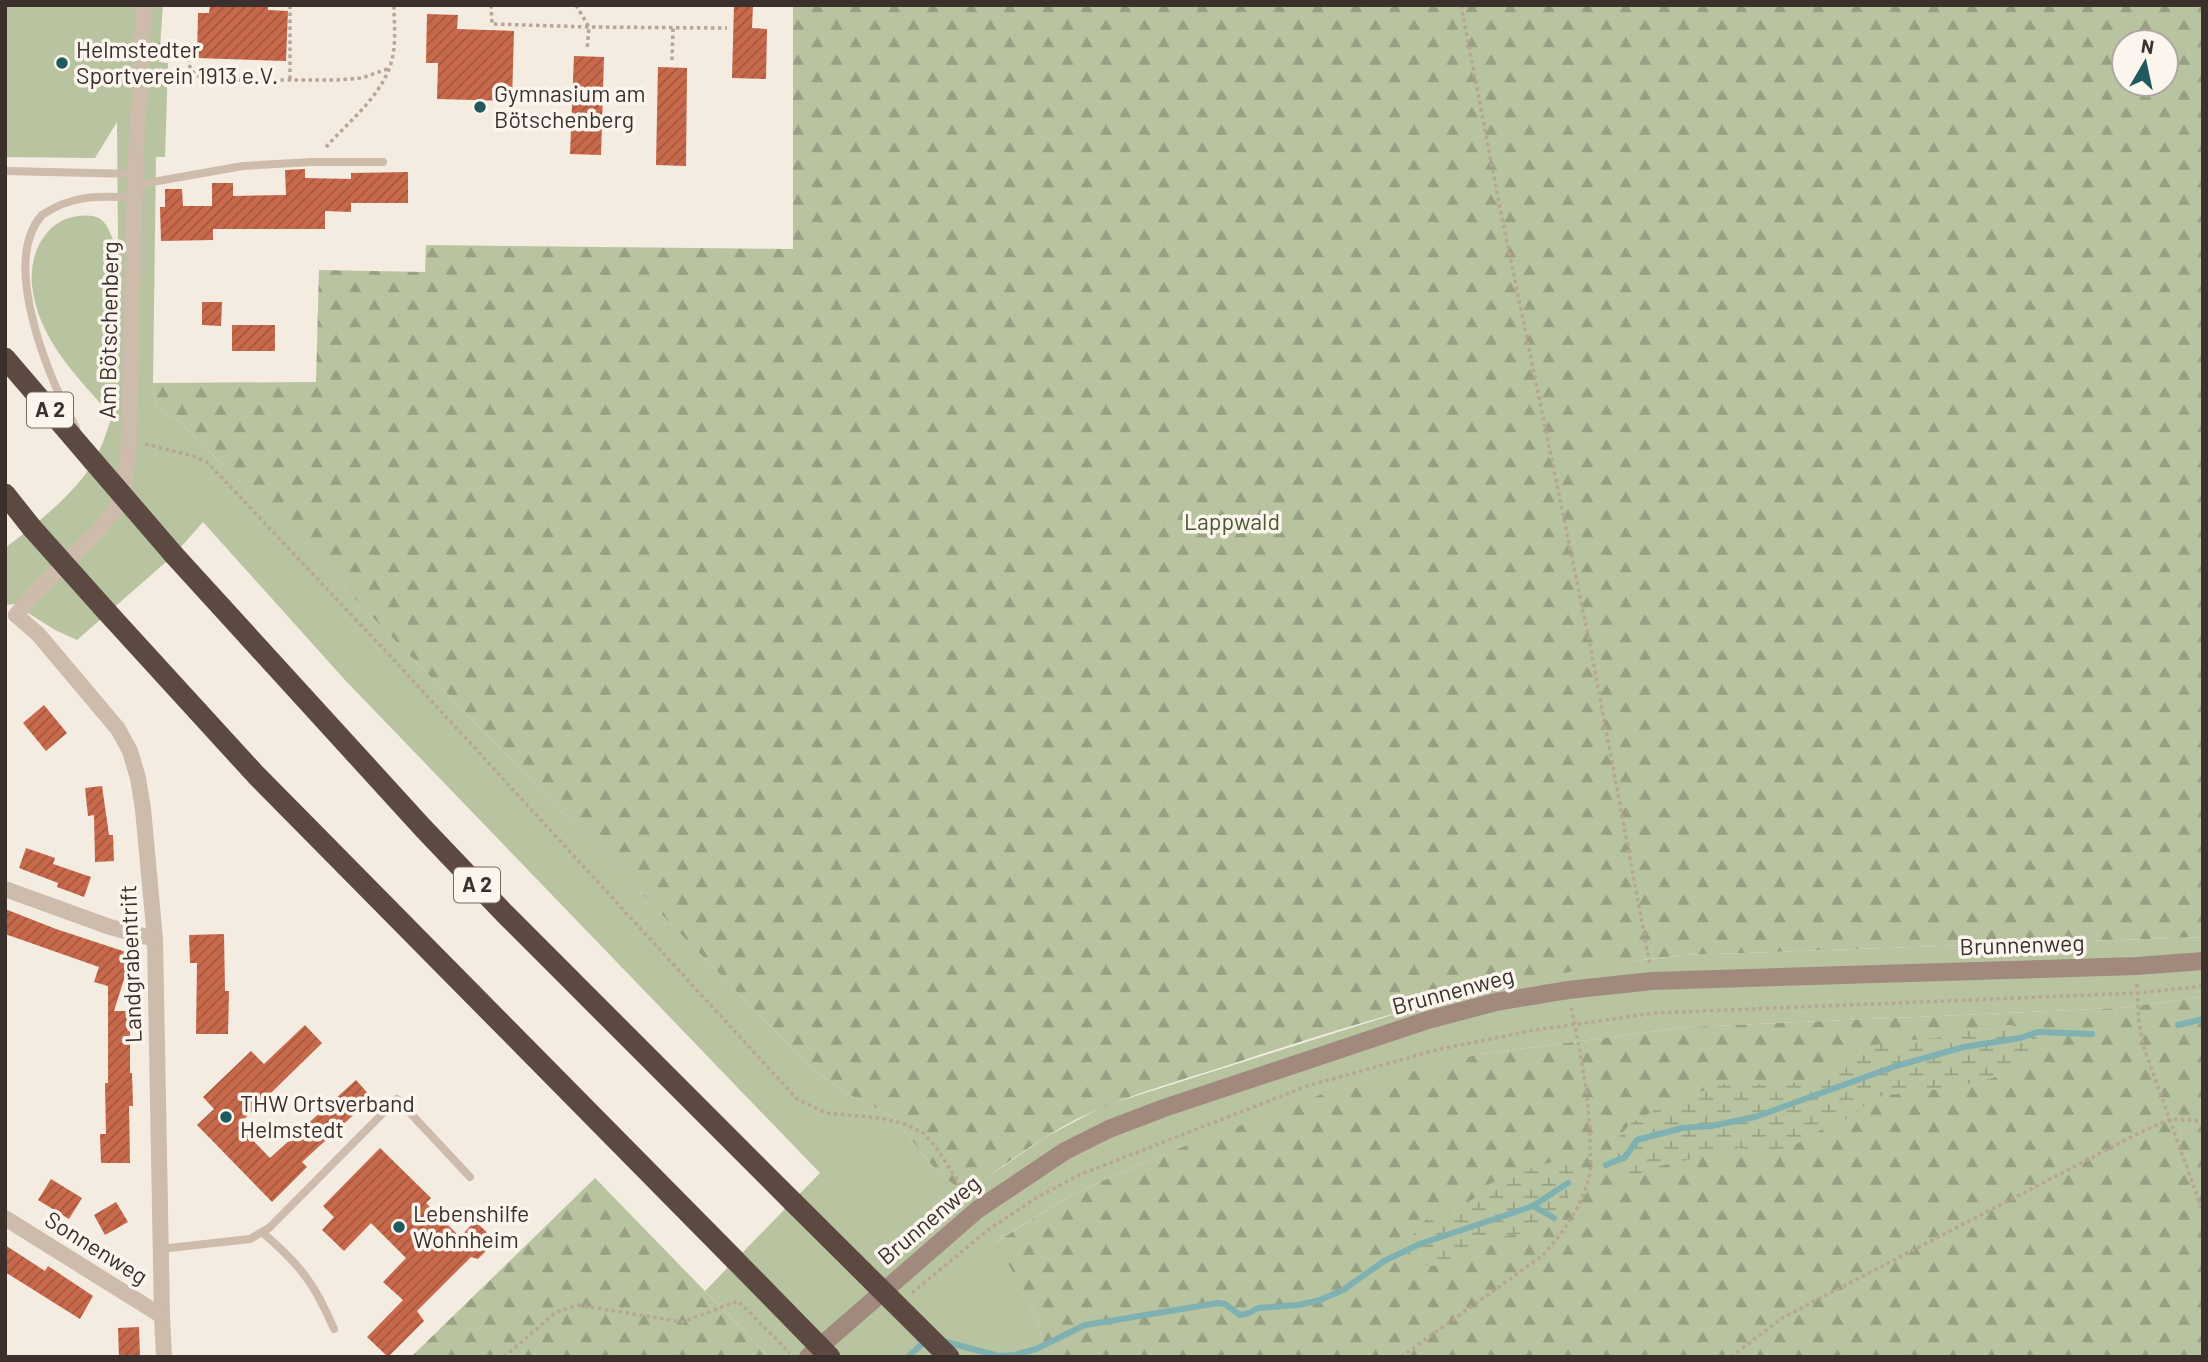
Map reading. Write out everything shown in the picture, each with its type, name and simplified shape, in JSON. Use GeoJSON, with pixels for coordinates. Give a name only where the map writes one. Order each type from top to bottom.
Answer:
{"type":"FeatureCollection","features":[{"type":"Feature","properties":{"kind":"highway","name":"A 2"},"geometry":{"type":"LineString","coordinates":[[5,358],[174,555],[423,828],[505,914],[949,1357]]}},
{"type":"Feature","properties":{"kind":"highway"},"geometry":{"type":"LineString","coordinates":[[5,494],[107,612],[256,775],[830,1357]]}},
{"type":"Feature","properties":{"kind":"highway"},"geometry":{"type":"LineString","coordinates":[[5,521],[32,528]]}},
{"type":"Feature","properties":{"kind":"main road","name":"Brunnenweg"},"geometry":{"type":"LineString","coordinates":[[808,1357],[977,1210],[1065,1151],[1109,1129],[1164,1108],[1428,1020],[1496,1002],[1568,990],[1653,981],[2203,961]]}},
{"type":"Feature","properties":{"kind":"street","name":"Am Bötschenberg"},"geometry":{"type":"LineString","coordinates":[[10,617],[99,530],[114,510],[125,484],[130,441],[135,186],[144,5]]}},
{"type":"Feature","properties":{"kind":"street","name":"Landgrabentrift"},"geometry":{"type":"LineString","coordinates":[[10,617],[38,634],[118,729],[131,751],[138,778],[155,939],[164,1357]]}},
{"type":"Feature","properties":{"kind":"street"},"geometry":{"type":"LineString","coordinates":[[5,890],[110,928],[155,939]]}},
{"type":"Feature","properties":{"kind":"street","name":"Sonnenweg"},"geometry":{"type":"LineString","coordinates":[[5,1218],[162,1316]]}},
{"type":"Feature","properties":{"kind":"lane"},"geometry":{"type":"LineString","coordinates":[[19,238],[33,220],[55,206],[75,199],[106,196],[135,186],[243,166],[383,162]]}},
{"type":"Feature","properties":{"kind":"lane"},"geometry":{"type":"LineString","coordinates":[[5,171],[135,186]]}},
{"type":"Feature","properties":{"kind":"lane"},"geometry":{"type":"LineString","coordinates":[[26,330],[35,353],[94,462]]}},
{"type":"Feature","properties":{"kind":"lane"},"geometry":{"type":"LineString","coordinates":[[160,1249],[250,1239],[269,1228],[397,1099],[470,1177]]}},
{"type":"Feature","properties":{"kind":"lane"},"geometry":{"type":"LineString","coordinates":[[262,1232],[295,1262],[320,1295],[334,1329]]}},
{"type":"Feature","properties":{"kind":"path"},"geometry":{"type":"LineString","coordinates":[[290,5],[290,79]]}},
{"type":"Feature","properties":{"kind":"path"},"geometry":{"type":"LineString","coordinates":[[313,162],[375,93],[393,56],[394,5]]}},
{"type":"Feature","properties":{"kind":"path"},"geometry":{"type":"LineString","coordinates":[[491,5],[492,23],[727,28]]}},
{"type":"Feature","properties":{"kind":"path"},"geometry":{"type":"LineString","coordinates":[[576,5],[589,27],[587,50]]}},
{"type":"Feature","properties":{"kind":"path"},"geometry":{"type":"LineString","coordinates":[[1461,5],[1590,645],[1653,981]]}},
{"type":"Feature","properties":{"kind":"path"},"geometry":{"type":"LineString","coordinates":[[672,60],[673,27]]}},
{"type":"Feature","properties":{"kind":"path"},"geometry":{"type":"LineString","coordinates":[[141,43],[187,46],[188,68],[195,76],[206,80],[338,80],[362,78],[387,69]]}},
{"type":"Feature","properties":{"kind":"path"},"geometry":{"type":"LineString","coordinates":[[130,441],[193,456],[207,462],[402,669],[797,1099],[826,1113],[880,1118],[905,1124],[923,1133],[936,1147],[977,1210]]}},
{"type":"Feature","properties":{"kind":"path"},"geometry":{"type":"LineString","coordinates":[[908,1297],[988,1230],[1079,1175],[1307,1086],[1440,1049],[1574,1023],[1654,1013],[2137,993],[2203,985]]}},
{"type":"Feature","properties":{"kind":"path"},"geometry":{"type":"LineString","coordinates":[[1401,1357],[1542,1256],[1559,1238],[1576,1209],[1590,1176],[1590,1143],[1588,1097],[1568,990]]}},
{"type":"Feature","properties":{"kind":"path"},"geometry":{"type":"LineString","coordinates":[[2137,993],[2144,1048],[2203,1212]]}},
{"type":"Feature","properties":{"kind":"path"},"geometry":{"type":"LineString","coordinates":[[1731,1357],[1782,1318],[2141,1132],[2171,1119],[2203,1121]]}},
{"type":"Feature","properties":{"kind":"path"},"geometry":{"type":"LineString","coordinates":[[504,1357],[556,1312],[578,1305],[682,1322],[738,1301],[794,1357]]}},
{"type":"Feature","properties":{"kind":"green space"},"geometry":{"type":"Polygon","coordinates":[[[5,5],[163,5],[159,62],[168,63],[165,157],[156,157],[153,383],[156,408],[178,420],[311,554],[811,1068],[846,1093],[892,1116],[939,1174],[962,1195],[1044,1138],[1104,1106],[1436,1001],[1493,986],[1601,965],[1684,955],[2203,937],[2203,997],[2119,1008],[1689,1027],[1480,1054],[1159,1156],[1073,1194],[997,1241],[1031,1305],[1049,1357],[769,1357],[705,1291],[820,1173],[345,680],[203,522],[174,555],[77,640],[55,630],[14,604],[5,605],[5,548],[77,485],[97,456],[112,416],[61,356],[51,340],[35,304],[33,262],[48,231],[66,219],[78,216],[97,217],[103,221],[118,249],[117,122],[95,158],[5,157],[5,5]]]}},
{"type":"Feature","properties":{"kind":"green space","name":"Lappwald"},"geometry":{"type":"Polygon","coordinates":[[[793,5],[2203,5],[2203,937],[1684,955],[1627,962],[1515,983],[1350,1026],[1116,1102],[1047,1136],[962,1196],[953,1184],[939,1174],[892,1116],[846,1093],[811,1068],[311,554],[178,420],[156,408],[153,383],[316,382],[319,270],[425,272],[426,245],[793,249],[793,5]]]}},
{"type":"Feature","properties":{"kind":"green space"},"geometry":{"type":"Polygon","coordinates":[[[2203,997],[2203,1357],[1049,1357],[1031,1305],[996,1242],[1073,1194],[1159,1156],[1320,1095],[1480,1054],[1689,1027],[2119,1008],[2203,997]]]}},
{"type":"Feature","properties":{"kind":"green space"},"geometry":{"type":"Polygon","coordinates":[[[2010,1025],[2026,1029],[2040,1041],[2040,1049],[2015,1069],[1997,1077],[1950,1088],[1872,1099],[1849,1118],[1826,1127],[1779,1154],[1739,1148],[1647,1169],[1640,1174],[1615,1175],[1611,1170],[1615,1141],[1630,1124],[1664,1105],[1697,1093],[1722,1084],[1790,1084],[1814,1077],[1845,1057],[1885,1042],[1936,1038],[1975,1027],[2010,1025]]]}},
{"type":"Feature","properties":{"kind":"green space"},"geometry":{"type":"Polygon","coordinates":[[[1555,1161],[1574,1163],[1578,1172],[1563,1211],[1540,1231],[1485,1239],[1459,1262],[1426,1265],[1410,1254],[1415,1228],[1427,1219],[1468,1202],[1480,1195],[1484,1187],[1501,1178],[1555,1161]]]}},
{"type":"Feature","properties":{"kind":"green space"},"geometry":{"type":"Polygon","coordinates":[[[595,1178],[769,1357],[411,1357],[595,1178]]]}},
{"type":"Feature","properties":{"kind":"building"},"geometry":{"type":"Polygon","coordinates":[[[210,5],[268,5],[268,10],[288,11],[286,61],[197,58],[198,13],[209,13],[210,5]]]}},
{"type":"Feature","properties":{"kind":"building"},"geometry":{"type":"Polygon","coordinates":[[[734,5],[753,5],[752,28],[767,29],[766,79],[732,78],[734,5]]]}},
{"type":"Feature","properties":{"kind":"building"},"geometry":{"type":"Polygon","coordinates":[[[427,14],[458,15],[457,29],[514,31],[512,101],[437,99],[438,63],[426,63],[427,14]]]}},
{"type":"Feature","properties":{"kind":"building"},"geometry":{"type":"Polygon","coordinates":[[[574,56],[604,57],[601,155],[570,154],[574,56]]]}},
{"type":"Feature","properties":{"kind":"building"},"geometry":{"type":"Polygon","coordinates":[[[658,67],[687,68],[686,166],[656,165],[658,67]]]}},
{"type":"Feature","properties":{"kind":"building"},"geometry":{"type":"Polygon","coordinates":[[[305,169],[305,178],[351,179],[351,173],[408,172],[408,203],[351,203],[351,212],[325,211],[325,229],[213,229],[213,240],[161,241],[160,207],[165,207],[165,189],[182,189],[183,206],[212,206],[212,183],[233,183],[233,196],[286,195],[285,170],[305,169]]]}},
{"type":"Feature","properties":{"kind":"building"},"geometry":{"type":"Polygon","coordinates":[[[202,302],[222,302],[221,326],[202,325],[202,302]]]}},
{"type":"Feature","properties":{"kind":"building"},"geometry":{"type":"Polygon","coordinates":[[[232,325],[275,325],[275,351],[232,351],[232,325]]]}},
{"type":"Feature","properties":{"kind":"building"},"geometry":{"type":"Polygon","coordinates":[[[44,705],[67,733],[46,751],[23,723],[44,705]]]}},
{"type":"Feature","properties":{"kind":"building"},"geometry":{"type":"Polygon","coordinates":[[[102,786],[109,835],[113,835],[114,861],[95,862],[94,815],[88,816],[85,788],[102,786]]]}},
{"type":"Feature","properties":{"kind":"building"},"geometry":{"type":"Polygon","coordinates":[[[26,848],[55,858],[53,864],[91,877],[84,897],[57,887],[58,883],[19,868],[26,848]]]}},
{"type":"Feature","properties":{"kind":"building"},"geometry":{"type":"Polygon","coordinates":[[[5,909],[132,954],[114,1011],[130,1011],[133,1106],[129,1106],[130,1163],[101,1163],[100,1134],[106,1134],[108,986],[94,982],[99,967],[5,934],[5,909]]]}},
{"type":"Feature","properties":{"kind":"building"},"geometry":{"type":"Polygon","coordinates":[[[224,934],[225,991],[229,991],[228,1034],[196,1034],[197,963],[190,963],[189,935],[224,934]]]}},
{"type":"Feature","properties":{"kind":"building","name":"THW Ortsverband Helmstedt"},"geometry":{"type":"Polygon","coordinates":[[[305,1025],[322,1043],[238,1125],[270,1158],[356,1080],[372,1098],[302,1162],[307,1167],[272,1202],[197,1125],[214,1109],[203,1097],[251,1051],[264,1064],[305,1025]]]}},
{"type":"Feature","properties":{"kind":"building","name":"Lebenshilfe Wohnheim"},"geometry":{"type":"Polygon","coordinates":[[[380,1148],[431,1198],[426,1203],[460,1237],[475,1221],[496,1241],[478,1259],[471,1257],[417,1311],[424,1321],[388,1357],[367,1337],[403,1300],[383,1282],[406,1258],[371,1223],[344,1251],[322,1230],[334,1217],[323,1206],[380,1148]]]}},
{"type":"Feature","properties":{"kind":"building"},"geometry":{"type":"Polygon","coordinates":[[[51,1179],[82,1198],[69,1219],[38,1200],[51,1179]]]}},
{"type":"Feature","properties":{"kind":"building"},"geometry":{"type":"Polygon","coordinates":[[[116,1202],[128,1222],[105,1235],[94,1215],[116,1202]]]}},
{"type":"Feature","properties":{"kind":"building"},"geometry":{"type":"Polygon","coordinates":[[[5,1245],[45,1271],[48,1266],[93,1296],[80,1319],[5,1272],[5,1245]]]}},
{"type":"Feature","properties":{"kind":"building"},"geometry":{"type":"Polygon","coordinates":[[[139,1327],[140,1357],[119,1357],[118,1328],[139,1327]]]}},
{"type":"Feature","properties":{"kind":"waterway"},"geometry":{"type":"LineString","coordinates":[[2178,1025],[2203,1019]]}},
{"type":"Feature","properties":{"kind":"waterway"},"geometry":{"type":"LineString","coordinates":[[1606,1165],[1625,1157],[1637,1140],[1682,1128],[1711,1126],[1755,1117],[1896,1066],[1964,1047],[2020,1038],[2038,1032],[2092,1034]]}},
{"type":"Feature","properties":{"kind":"waterway"},"geometry":{"type":"LineString","coordinates":[[942,1341],[999,1356],[1015,1355],[1036,1349],[1085,1325],[1218,1303],[1225,1304],[1240,1315],[1258,1308],[1298,1305],[1320,1300],[1343,1290],[1384,1261],[1420,1244],[1533,1206],[1568,1183]]}},
{"type":"Feature","properties":{"kind":"waterway"},"geometry":{"type":"LineString","coordinates":[[1533,1206],[1554,1218]]}},
{"type":"Feature","properties":{"kind":"waterway"},"geometry":{"type":"LineString","coordinates":[[908,1357],[928,1341]]}},
{"type":"Feature","properties":{"kind":"place","name":"Helmstedter Sportverein 1913 e.V."},"geometry":{"type":"Point","coordinates":[62,63]}},
{"type":"Feature","properties":{"kind":"place","name":"Gymnasium am Bötschenberg"},"geometry":{"type":"Point","coordinates":[480,107]}},
{"type":"Feature","properties":{"kind":"place","name":"THW Ortsverband Helmstedt"},"geometry":{"type":"Point","coordinates":[226,1117]}},
{"type":"Feature","properties":{"kind":"place","name":"Lebenshilfe Wohnheim"},"geometry":{"type":"Point","coordinates":[399,1227]}}]}
